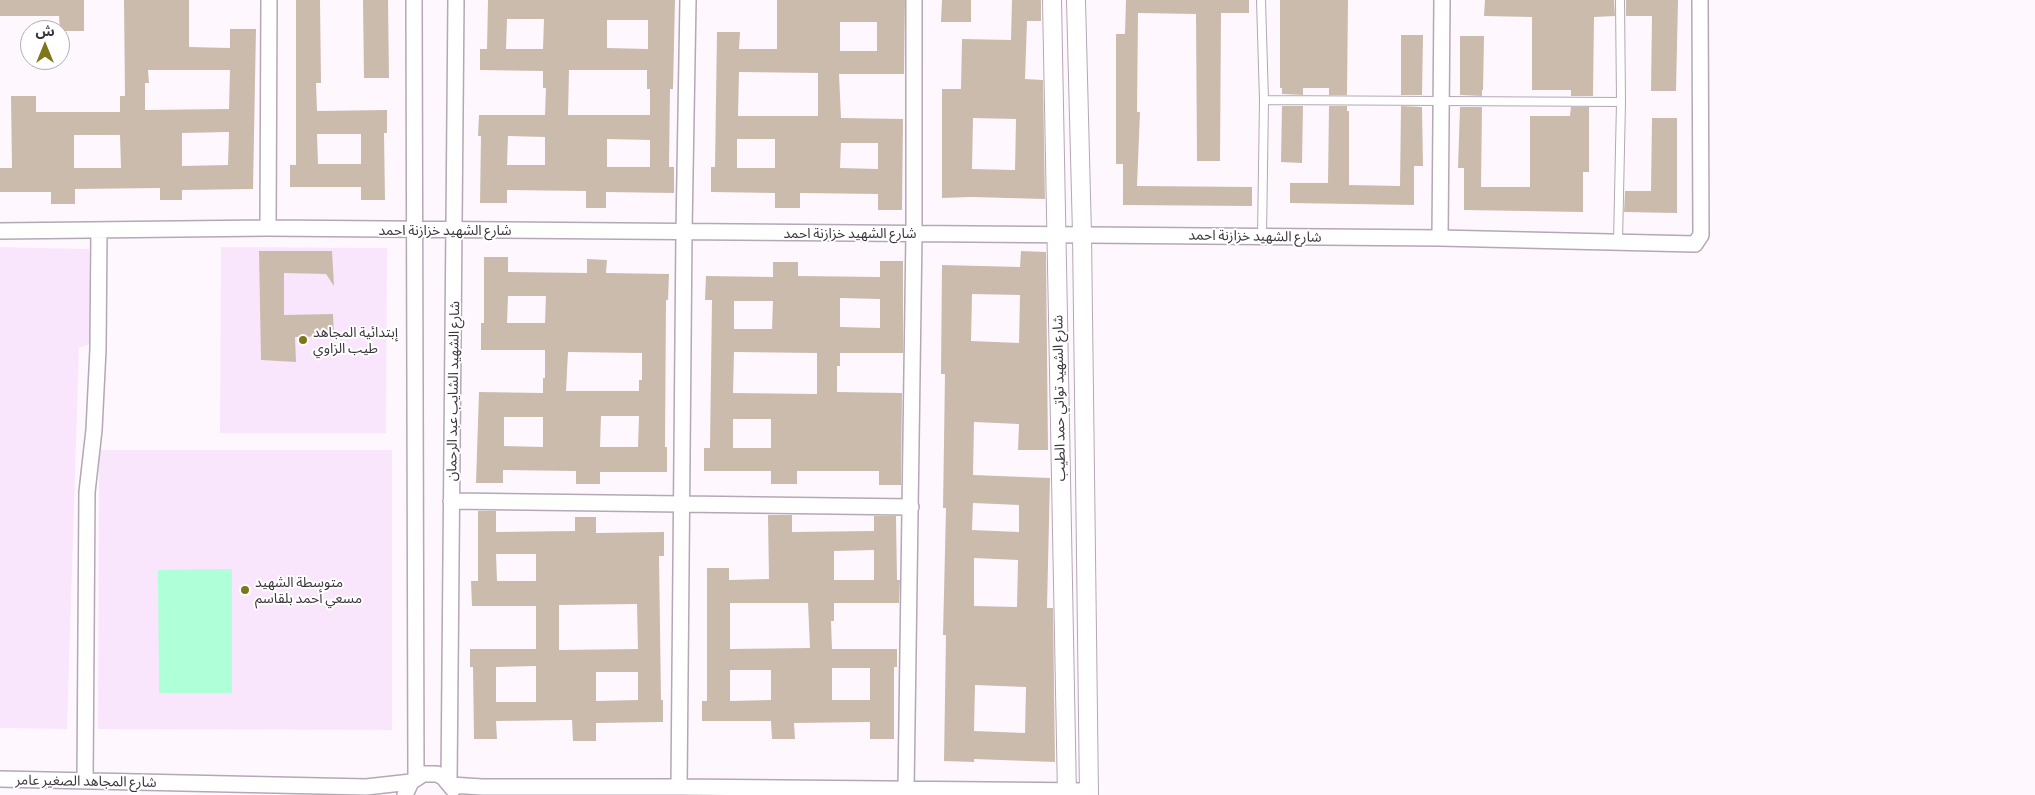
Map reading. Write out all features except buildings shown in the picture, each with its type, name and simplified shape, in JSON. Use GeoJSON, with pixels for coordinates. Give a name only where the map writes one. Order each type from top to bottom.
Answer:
{"type":"FeatureCollection","features":[{"type":"Feature","properties":{"kind":"street"},"geometry":{"type":"LineString","coordinates":[[268,228],[269,0]]}},
{"type":"Feature","properties":{"kind":"street"},"geometry":{"type":"LineString","coordinates":[[411,785],[414,0]]}},
{"type":"Feature","properties":{"kind":"street","name":"شارع الشهيد الشايب عبد الرحمان"},"geometry":{"type":"LineString","coordinates":[[451,787],[451,502],[456,0]]}},
{"type":"Feature","properties":{"kind":"street"},"geometry":{"type":"LineString","coordinates":[[679,787],[688,0]]}},
{"type":"Feature","properties":{"kind":"street"},"geometry":{"type":"LineString","coordinates":[[906,789],[914,233],[914,0]]}},
{"type":"Feature","properties":{"kind":"street","name":"شارع الشهيد تواتي حمد الطيب"},"geometry":{"type":"LineString","coordinates":[[1052,0],[1066,793]]}},
{"type":"Feature","properties":{"kind":"street","name":"شارع الشهيد تواتي حمد الطيب"},"geometry":{"type":"LineString","coordinates":[[1076,0],[1082,234],[1089,793]]}},
{"type":"Feature","properties":{"kind":"street"},"geometry":{"type":"LineString","coordinates":[[1440,238],[1442,0]]}},
{"type":"Feature","properties":{"kind":"street","name":"شارع الشهيد خزازنة احمد"},"geometry":{"type":"LineString","coordinates":[[0,231],[268,228],[455,231],[1082,234],[1440,238],[1695,244],[1701,235],[1700,0]]}},
{"type":"Feature","properties":{"kind":"street"},"geometry":{"type":"LineString","coordinates":[[84,781],[87,492],[94,430],[98,349],[98,230]]}},
{"type":"Feature","properties":{"kind":"street"},"geometry":{"type":"LineString","coordinates":[[451,502],[911,507]]}},
{"type":"Feature","properties":{"kind":"street","name":"شارع المجاهد الصغير عامر"},"geometry":{"type":"LineString","coordinates":[[0,779],[366,787],[411,785],[423,774],[437,774],[451,787]]}},
{"type":"Feature","properties":{"kind":"street"},"geometry":{"type":"LineString","coordinates":[[451,787],[906,789],[1089,793]]}},
{"type":"Feature","properties":{"kind":"lane"},"geometry":{"type":"LineString","coordinates":[[1261,0],[1264,100],[1262,236]]}},
{"type":"Feature","properties":{"kind":"lane"},"geometry":{"type":"LineString","coordinates":[[1618,242],[1621,102],[1620,0]]}},
{"type":"Feature","properties":{"kind":"lane"},"geometry":{"type":"LineString","coordinates":[[1264,100],[1621,102]]}},
{"type":"Feature","properties":{"kind":"shaded area"},"geometry":{"type":"Polygon","coordinates":[[[0,247],[89,249],[92,343],[79,348],[67,729],[0,728],[0,247]]]}},
{"type":"Feature","properties":{"kind":"shaded area","name":"إبتدائية المجاهد طيب الزاوي"},"geometry":{"type":"Polygon","coordinates":[[[221,247],[387,248],[386,433],[220,433],[221,247]]]}},
{"type":"Feature","properties":{"kind":"shaded area","name":"متوسطة الشهيد مسعي أحمد بلقاسم"},"geometry":{"type":"Polygon","coordinates":[[[99,450],[392,450],[392,730],[98,729],[99,450]]]}},
{"type":"Feature","properties":{"kind":"green space"},"geometry":{"type":"Polygon","coordinates":[[[232,569],[232,693],[159,693],[158,570],[232,569]]]}},
{"type":"Feature","properties":{"kind":"place","name":"إبتدائية المجاهد طيب الزاوي"},"geometry":{"type":"Point","coordinates":[303,340]}},
{"type":"Feature","properties":{"kind":"place","name":"متوسطة الشهيد مسعي أحمد بلقاسم"},"geometry":{"type":"Point","coordinates":[245,590]}}]}
